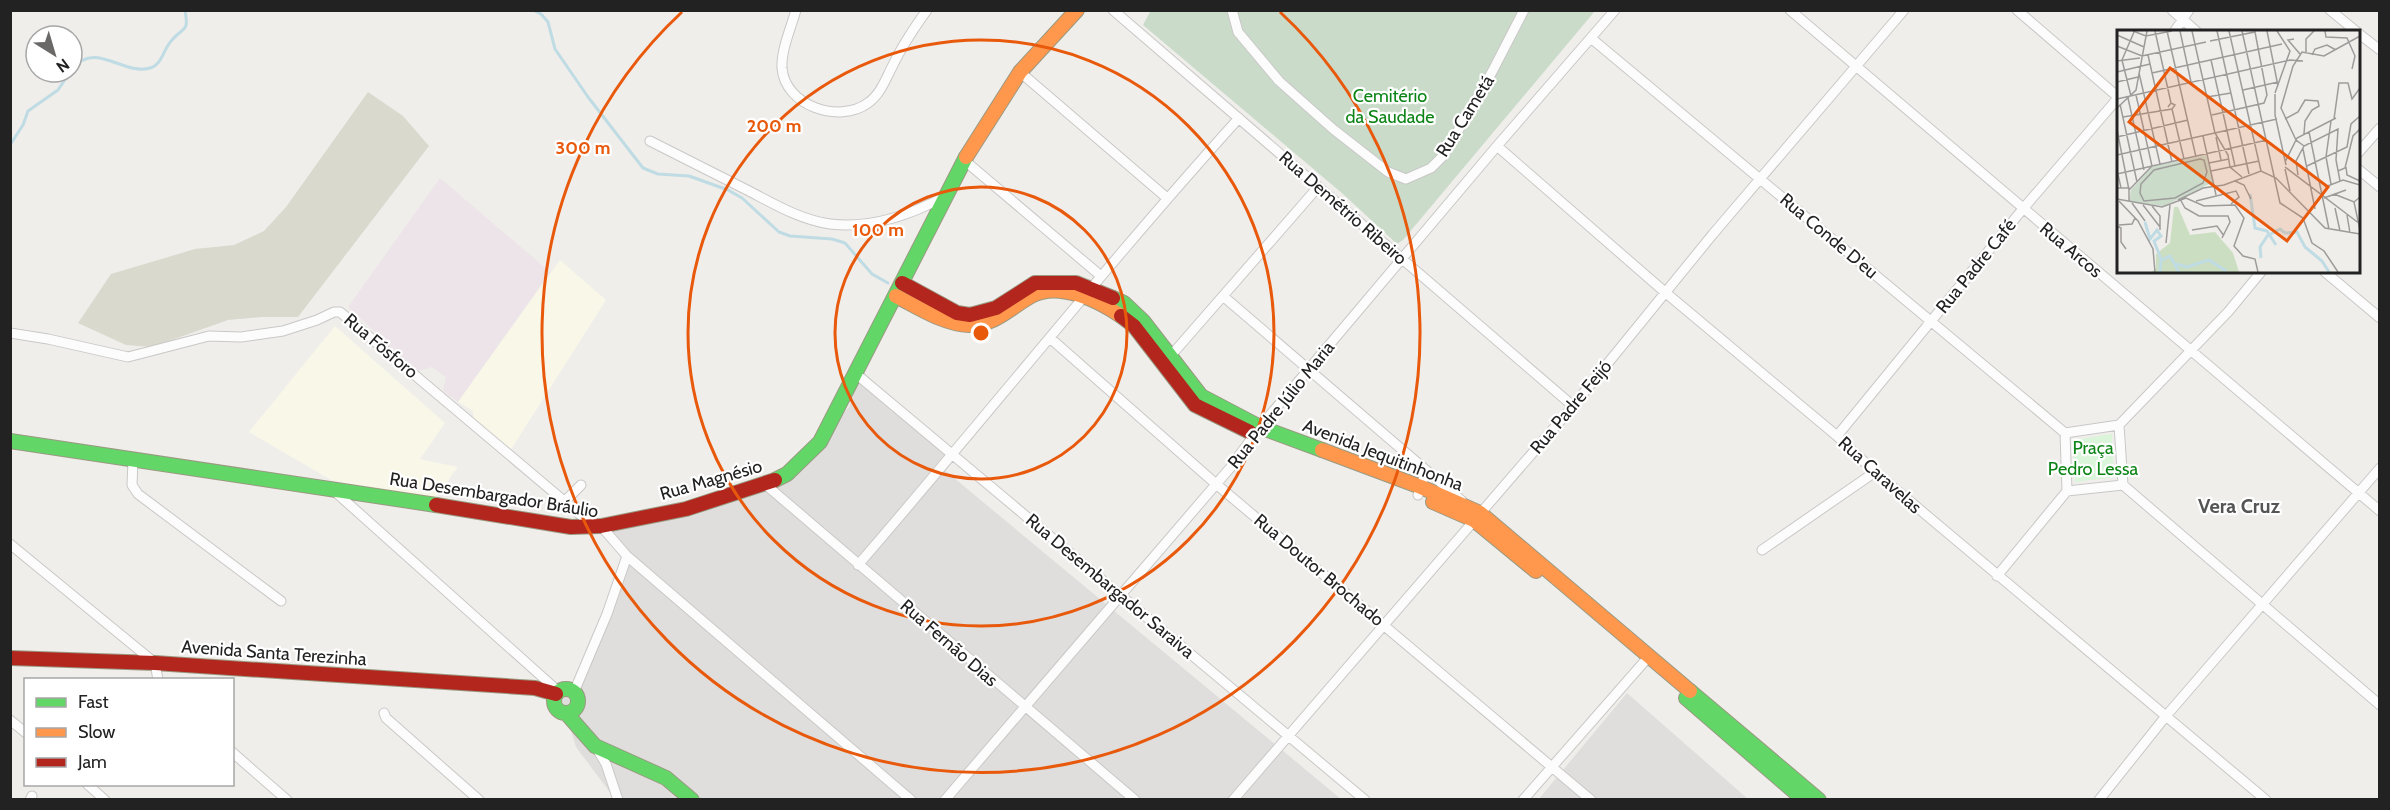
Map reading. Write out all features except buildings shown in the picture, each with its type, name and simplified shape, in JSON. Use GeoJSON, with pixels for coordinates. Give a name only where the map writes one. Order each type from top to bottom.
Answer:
{"type":"FeatureCollection","features":[{"type":"Feature","properties":{"kind":"street"},"geometry":{"type":"LineString","coordinates":[[796,10],[782,67],[785,80],[792,92],[803,102],[819,109],[837,112],[854,110],[868,104],[877,95],[927,10]]}},
{"type":"Feature","properties":{"kind":"street","name":"Rua Magnésio"},"geometry":{"type":"LineString","coordinates":[[601,526],[686,509],[766,485],[787,474],[820,442],[964,160],[1020,72],[1077,10]]}},
{"type":"Feature","properties":{"kind":"street","name":"Rua Demétrio Ribeiro"},"geometry":{"type":"LineString","coordinates":[[1113,10],[1573,406]]}},
{"type":"Feature","properties":{"kind":"street","name":"Rua Cametá"},"geometry":{"type":"LineString","coordinates":[[1232,10],[1238,32],[1279,81],[1388,172],[1406,179],[1431,168],[1443,155],[1492,72],[1524,10]]}},
{"type":"Feature","properties":{"kind":"street","name":"Rua Padre Júlio Maria"},"geometry":{"type":"LineString","coordinates":[[945,800],[1216,484],[1497,146],[1616,10]]}},
{"type":"Feature","properties":{"kind":"street","name":"Rua Arcos"},"geometry":{"type":"LineString","coordinates":[[1790,10],[2022,210],[2379,511]]}},
{"type":"Feature","properties":{"kind":"street","name":"Rua Padre Feijó"},"geometry":{"type":"LineString","coordinates":[[1233,800],[1475,514],[1573,406],[1904,10]]}},
{"type":"Feature","properties":{"kind":"street"},"geometry":{"type":"LineString","coordinates":[[2017,10],[2117,97]]}},
{"type":"Feature","properties":{"kind":"street"},"geometry":{"type":"LineString","coordinates":[[2172,10],[2195,30]]}},
{"type":"Feature","properties":{"kind":"street"},"geometry":{"type":"LineString","coordinates":[[2176,30],[2189,10]]}},
{"type":"Feature","properties":{"kind":"street"},"geometry":{"type":"LineString","coordinates":[[2330,10],[2355,30]]}},
{"type":"Feature","properties":{"kind":"street"},"geometry":{"type":"LineString","coordinates":[[2360,34],[2379,50]]}},
{"type":"Feature","properties":{"kind":"street","name":"Rua Conde D'eu"},"geometry":{"type":"LineString","coordinates":[[1592,39],[2065,433]]}},
{"type":"Feature","properties":{"kind":"street"},"geometry":{"type":"LineString","coordinates":[[1020,72],[1167,198]]}},
{"type":"Feature","properties":{"kind":"street","name":"Rua Padre Café"},"geometry":{"type":"LineString","coordinates":[[1836,436],[2022,210],[2117,99]]}},
{"type":"Feature","properties":{"kind":"street"},"geometry":{"type":"LineString","coordinates":[[858,565],[1167,198],[1239,118]]}},
{"type":"Feature","properties":{"kind":"street"},"geometry":{"type":"LineString","coordinates":[[2360,151],[2379,128]]}},
{"type":"Feature","properties":{"kind":"street"},"geometry":{"type":"LineString","coordinates":[[650,141],[790,212],[829,224],[866,223],[900,216],[944,197]]}},
{"type":"Feature","properties":{"kind":"street","name":"Rua Caravelas"},"geometry":{"type":"LineString","coordinates":[[1497,146],[1997,576],[2266,800]]}},
{"type":"Feature","properties":{"kind":"street"},"geometry":{"type":"LineString","coordinates":[[964,160],[1101,276]]}},
{"type":"Feature","properties":{"kind":"street"},"geometry":{"type":"LineString","coordinates":[[2360,171],[2379,187]]}},
{"type":"Feature","properties":{"kind":"street"},"geometry":{"type":"LineString","coordinates":[[1167,360],[1318,187]]}},
{"type":"Feature","properties":{"kind":"street"},"geometry":{"type":"LineString","coordinates":[[1997,576],[2067,491],[2065,433],[2119,424],[2228,312],[2260,273]]}},
{"type":"Feature","properties":{"kind":"street"},"geometry":{"type":"LineString","coordinates":[[2326,273],[2379,318]]}},
{"type":"Feature","properties":{"kind":"street","name":"Avenida Jequitinhonha"},"geometry":{"type":"LineString","coordinates":[[899,289],[970,315],[996,308],[1035,283],[1076,283],[1088,292],[1124,303],[1143,321],[1167,360],[1201,396],[1258,431],[1475,514],[1759,754]]}},
{"type":"Feature","properties":{"kind":"street"},"geometry":{"type":"LineString","coordinates":[[1223,296],[1475,514]]}},
{"type":"Feature","properties":{"kind":"street","name":"Rua Fósforo"},"geometry":{"type":"LineString","coordinates":[[10,333],[128,357],[209,336],[241,338],[267,335],[317,320],[334,312],[340,312],[583,517],[601,526]]}},
{"type":"Feature","properties":{"kind":"street","name":"Rua Doutor Brochado"},"geometry":{"type":"LineString","coordinates":[[1050,338],[1216,484],[1591,800]]}},
{"type":"Feature","properties":{"kind":"street","name":"Rua Desembargador Saraiva"},"geometry":{"type":"LineString","coordinates":[[855,372],[952,456],[1122,594],[1365,800]]}},
{"type":"Feature","properties":{"kind":"street"},"geometry":{"type":"LineString","coordinates":[[2119,424],[2123,485],[2379,705]]}},
{"type":"Feature","properties":{"kind":"street","name":"Rua Desembargador Bráulio"},"geometry":{"type":"LineString","coordinates":[[10,441],[133,461],[330,488],[560,525],[601,526],[627,556],[911,800]]}},
{"type":"Feature","properties":{"kind":"street"},"geometry":{"type":"LineString","coordinates":[[133,461],[132,485],[138,494],[281,601]]}},
{"type":"Feature","properties":{"kind":"street"},"geometry":{"type":"LineString","coordinates":[[2099,800],[2166,716],[2379,468]]}},
{"type":"Feature","properties":{"kind":"street"},"geometry":{"type":"LineString","coordinates":[[1419,491],[1426,471]]}},
{"type":"Feature","properties":{"kind":"street"},"geometry":{"type":"LineString","coordinates":[[1762,550],[1875,472]]}},
{"type":"Feature","properties":{"kind":"street"},"geometry":{"type":"LineString","coordinates":[[565,501],[581,485]]}},
{"type":"Feature","properties":{"kind":"street","name":"Rua Fernão Dias"},"geometry":{"type":"LineString","coordinates":[[766,485],[1135,800]]}},
{"type":"Feature","properties":{"kind":"street"},"geometry":{"type":"LineString","coordinates":[[2067,491],[2123,485]]}},
{"type":"Feature","properties":{"kind":"street"},"geometry":{"type":"LineString","coordinates":[[330,488],[556,695],[558,710],[570,711],[601,748],[618,800]]}},
{"type":"Feature","properties":{"kind":"street","name":"Avenida Jequitinhonha"},"geometry":{"type":"LineString","coordinates":[[1475,514],[1644,662],[1814,799]]}},
{"type":"Feature","properties":{"kind":"street"},"geometry":{"type":"LineString","coordinates":[[10,544],[155,663],[158,678]]}},
{"type":"Feature","properties":{"kind":"street"},"geometry":{"type":"LineString","coordinates":[[574,692],[607,614],[627,556]]}},
{"type":"Feature","properties":{"kind":"street","name":"Avenida Santa Terezinha"},"geometry":{"type":"LineString","coordinates":[[10,658],[155,663],[535,688],[556,695]]}},
{"type":"Feature","properties":{"kind":"street"},"geometry":{"type":"LineString","coordinates":[[1523,800],[1644,662]]}},
{"type":"Feature","properties":{"kind":"street"},"geometry":{"type":"LineString","coordinates":[[556,695],[566,688],[574,692],[578,700],[570,711]]}},
{"type":"Feature","properties":{"kind":"street"},"geometry":{"type":"LineString","coordinates":[[384,713],[386,718],[479,800]]}},
{"type":"Feature","properties":{"kind":"street"},"geometry":{"type":"LineString","coordinates":[[10,720],[24,731]]}},
{"type":"Feature","properties":{"kind":"street"},"geometry":{"type":"LineString","coordinates":[[601,748],[666,778],[692,800]]}},
{"type":"Feature","properties":{"kind":"street"},"geometry":{"type":"LineString","coordinates":[[234,754],[287,800]]}},
{"type":"Feature","properties":{"kind":"street"},"geometry":{"type":"LineString","coordinates":[[89,786],[105,800]]}},
{"type":"Feature","properties":{"kind":"shaded area"},"geometry":{"type":"Polygon","coordinates":[[[368,92],[403,116],[429,146],[298,317],[228,320],[152,347],[126,345],[78,323],[111,274],[195,249],[234,245],[264,231],[286,207],[368,92]]]}},
{"type":"Feature","properties":{"kind":"shaded area"},"geometry":{"type":"Polygon","coordinates":[[[440,178],[550,272],[458,402],[443,391],[446,377],[432,367],[418,371],[348,307],[440,178]]]}},
{"type":"Feature","properties":{"kind":"shaded area"},"geometry":{"type":"Polygon","coordinates":[[[560,260],[606,300],[510,451],[474,421],[473,411],[458,402],[560,260]]]}},
{"type":"Feature","properties":{"kind":"shaded area"},"geometry":{"type":"Polygon","coordinates":[[[335,326],[445,423],[420,459],[458,467],[433,501],[331,480],[249,432],[335,326]]]}},
{"type":"Feature","properties":{"kind":"shaded area"},"geometry":{"type":"Polygon","coordinates":[[[861,370],[954,453],[942,468],[1341,799],[615,799],[576,747],[560,695],[582,676],[626,552],[610,526],[763,483],[809,452],[849,407],[861,370]]]}},
{"type":"Feature","properties":{"kind":"shaded area"},"geometry":{"type":"Polygon","coordinates":[[[1627,693],[1748,799],[1538,800],[1627,693]]]}},
{"type":"Feature","properties":{"kind":"green space","name":"Cemitério da Saudade"},"geometry":{"type":"Polygon","coordinates":[[[1151,10],[1595,11],[1403,240],[1397,244],[1343,194],[1143,25],[1151,10]]]}},
{"type":"Feature","properties":{"kind":"green space","name":"Praça Pedro Lessa"},"geometry":{"type":"Polygon","coordinates":[[[2112,434],[2114,477],[2075,482],[2073,440],[2112,434]]]}},
{"type":"Feature","properties":{"kind":"waterway"},"geometry":{"type":"LineString","coordinates":[[84,60],[100,58],[130,67],[150,68],[158,63],[169,44],[185,28],[185,10]]}},
{"type":"Feature","properties":{"kind":"waterway"},"geometry":{"type":"LineString","coordinates":[[533,10],[541,14],[548,22],[555,49],[588,97],[643,168],[658,174],[689,176],[728,190],[742,198],[779,232],[790,236],[832,239],[845,243],[872,274],[888,283]]}},
{"type":"Feature","properties":{"kind":"waterway"},"geometry":{"type":"LineString","coordinates":[[10,145],[23,125],[28,111],[58,90],[62,84]]}},
{"type":"Feature","properties":{"kind":"traffic: fast"},"geometry":{"type":"LineString","coordinates":[[775,480],[787,474],[820,442],[966,157]]}},
{"type":"Feature","properties":{"kind":"traffic: fast"},"geometry":{"type":"LineString","coordinates":[[1113,298],[1124,303],[1143,321],[1201,396],[1260,427],[1322,450]]}},
{"type":"Feature","properties":{"kind":"traffic: fast"},"geometry":{"type":"LineString","coordinates":[[10,441],[436,505]]}},
{"type":"Feature","properties":{"kind":"traffic: fast"},"geometry":{"type":"LineString","coordinates":[[566,689],[575,692],[578,701],[575,710],[566,713],[557,710],[554,701],[557,692],[566,689]]}},
{"type":"Feature","properties":{"kind":"traffic: fast"},"geometry":{"type":"LineString","coordinates":[[1690,691],[1819,800]]}},
{"type":"Feature","properties":{"kind":"traffic: fast"},"geometry":{"type":"LineString","coordinates":[[1686,698],[1804,800]]}},
{"type":"Feature","properties":{"kind":"traffic: fast"},"geometry":{"type":"LineString","coordinates":[[566,713],[595,746],[666,778],[692,800]]}},
{"type":"Feature","properties":{"kind":"traffic: slow"},"geometry":{"type":"LineString","coordinates":[[966,157],[1020,72],[1077,10]]}},
{"type":"Feature","properties":{"kind":"traffic: slow"},"geometry":{"type":"LineString","coordinates":[[896,296],[950,322],[969,325],[994,319],[1031,296],[1053,291],[1078,294],[1121,316]]}},
{"type":"Feature","properties":{"kind":"traffic: slow"},"geometry":{"type":"LineString","coordinates":[[1322,450],[1421,487],[1480,513],[1690,691]]}},
{"type":"Feature","properties":{"kind":"traffic: slow"},"geometry":{"type":"LineString","coordinates":[[1433,502],[1474,520],[1536,571]]}},
{"type":"Feature","properties":{"kind":"traffic: jam"},"geometry":{"type":"LineString","coordinates":[[902,283],[957,313],[970,315],[996,308],[1035,283],[1076,283],[1113,298]]}},
{"type":"Feature","properties":{"kind":"traffic: jam"},"geometry":{"type":"LineString","coordinates":[[1121,316],[1134,326],[1195,405],[1250,432]]}},
{"type":"Feature","properties":{"kind":"traffic: jam"},"geometry":{"type":"LineString","coordinates":[[436,505],[571,527],[601,526],[686,509],[775,480]]}},
{"type":"Feature","properties":{"kind":"traffic: jam"},"geometry":{"type":"LineString","coordinates":[[10,658],[155,663],[535,688],[556,694]]}},
{"type":"Feature","properties":{"kind":"district","name":"Vera Cruz"},"geometry":{"type":"Point","coordinates":[2239,506]}}]}
